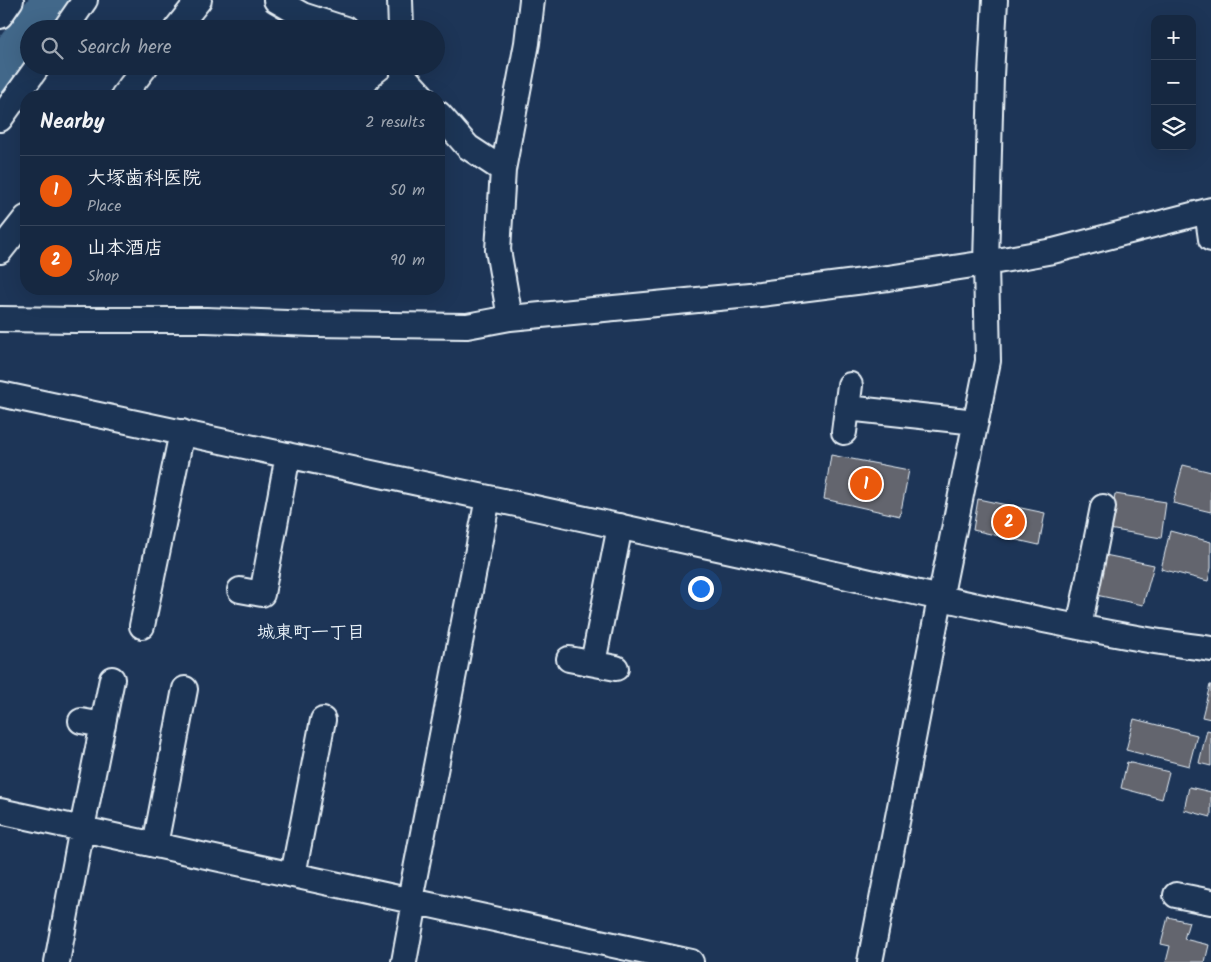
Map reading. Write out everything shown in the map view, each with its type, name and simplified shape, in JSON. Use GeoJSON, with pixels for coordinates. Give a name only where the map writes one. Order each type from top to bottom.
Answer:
{"type":"FeatureCollection","features":[{"type":"Feature","properties":{"kind":"street"},"geometry":{"type":"LineString","coordinates":[[0,16],[11,0]]}},
{"type":"Feature","properties":{"kind":"street"},"geometry":{"type":"LineString","coordinates":[[71,20],[85,0]]}},
{"type":"Feature","properties":{"kind":"street"},"geometry":{"type":"LineString","coordinates":[[183,20],[199,0]]}},
{"type":"Feature","properties":{"kind":"street"},"geometry":{"type":"LineString","coordinates":[[400,0],[401,20]]}},
{"type":"Feature","properties":{"kind":"street"},"geometry":{"type":"LineString","coordinates":[[510,318],[498,250],[503,170],[527,43],[532,0]]}},
{"type":"Feature","properties":{"kind":"street"},"geometry":{"type":"LineString","coordinates":[[870,962],[988,361],[986,263],[990,76],[995,0]]}},
{"type":"Feature","properties":{"kind":"street"},"geometry":{"type":"LineString","coordinates":[[287,3],[302,15],[317,20]]}},
{"type":"Feature","properties":{"kind":"street"},"geometry":{"type":"LineString","coordinates":[[21,90],[32,75]]}},
{"type":"Feature","properties":{"kind":"street"},"geometry":{"type":"LineString","coordinates":[[128,90],[139,75]]}},
{"type":"Feature","properties":{"kind":"street"},"geometry":{"type":"LineString","coordinates":[[395,90],[411,81]]}},
{"type":"Feature","properties":{"kind":"street"},"geometry":{"type":"LineString","coordinates":[[0,119],[20,91]]}},
{"type":"Feature","properties":{"kind":"street"},"geometry":{"type":"LineString","coordinates":[[445,121],[468,147],[503,170]]}},
{"type":"Feature","properties":{"kind":"street"},"geometry":{"type":"LineString","coordinates":[[0,319],[206,320],[313,324],[468,326],[510,318],[760,294],[986,263],[1053,251],[1209,210],[1211,239]]}},
{"type":"Feature","properties":{"kind":"street"},"geometry":{"type":"LineString","coordinates":[[0,251],[20,226]]}},
{"type":"Feature","properties":{"kind":"street"},"geometry":{"type":"LineString","coordinates":[[0,394],[620,526],[940,599],[1138,639],[1211,649]]}},
{"type":"Feature","properties":{"kind":"street"},"geometry":{"type":"LineString","coordinates":[[844,432],[848,396],[976,422]]}},
{"type":"Feature","properties":{"kind":"street"},"geometry":{"type":"LineString","coordinates":[[142,626],[182,432]]}},
{"type":"Feature","properties":{"kind":"street"},"geometry":{"type":"LineString","coordinates":[[240,590],[262,594],[288,455]]}},
{"type":"Feature","properties":{"kind":"street"},"geometry":{"type":"LineString","coordinates":[[404,962],[413,901],[488,498]]}},
{"type":"Feature","properties":{"kind":"street"},"geometry":{"type":"LineString","coordinates":[[1079,627],[1103,507]]}},
{"type":"Feature","properties":{"kind":"street"},"geometry":{"type":"LineString","coordinates":[[569,659],[604,665],[620,526]]}},
{"type":"Feature","properties":{"kind":"street"},"geometry":{"type":"LineString","coordinates":[[57,962],[82,828],[92,723],[112,679]]}},
{"type":"Feature","properties":{"kind":"street"},"geometry":{"type":"LineString","coordinates":[[155,845],[185,689]]}},
{"type":"Feature","properties":{"kind":"street"},"geometry":{"type":"LineString","coordinates":[[292,875],[323,720]]}},
{"type":"Feature","properties":{"kind":"street"},"geometry":{"type":"LineString","coordinates":[[0,811],[691,962]]}},
{"type":"Feature","properties":{"kind":"street"},"geometry":{"type":"LineString","coordinates":[[1176,895],[1211,902]]}},
{"type":"Feature","properties":{"kind":"building"},"geometry":{"type":"Polygon","coordinates":[[[831,455],[909,470],[900,516],[824,499],[831,455]]]}},
{"type":"Feature","properties":{"kind":"building"},"geometry":{"type":"Polygon","coordinates":[[[1183,465],[1211,472],[1211,512],[1173,503],[1183,465]]]}},
{"type":"Feature","properties":{"kind":"building"},"geometry":{"type":"Polygon","coordinates":[[[1115,494],[1166,502],[1161,538],[1109,529],[1115,494]]]}},
{"type":"Feature","properties":{"kind":"building"},"geometry":{"type":"Polygon","coordinates":[[[978,499],[1045,513],[1039,545],[973,530],[978,499]]]}},
{"type":"Feature","properties":{"kind":"building"},"geometry":{"type":"Polygon","coordinates":[[[1170,531],[1211,542],[1211,568],[1208,581],[1161,569],[1170,531]]]}},
{"type":"Feature","properties":{"kind":"building"},"geometry":{"type":"Polygon","coordinates":[[[1105,555],[1154,565],[1143,605],[1096,595],[1105,555]]]}},
{"type":"Feature","properties":{"kind":"building"},"geometry":{"type":"Polygon","coordinates":[[[1211,685],[1211,719],[1202,717],[1211,685]]]}},
{"type":"Feature","properties":{"kind":"building"},"geometry":{"type":"Polygon","coordinates":[[[1134,719],[1197,735],[1189,766],[1126,750],[1134,719]]]}},
{"type":"Feature","properties":{"kind":"building"},"geometry":{"type":"Polygon","coordinates":[[[1207,730],[1211,731],[1211,766],[1199,763],[1207,730]]]}},
{"type":"Feature","properties":{"kind":"building"},"geometry":{"type":"Polygon","coordinates":[[[1127,762],[1169,772],[1162,799],[1121,788],[1127,762]]]}},
{"type":"Feature","properties":{"kind":"building"},"geometry":{"type":"Polygon","coordinates":[[[1189,787],[1211,792],[1211,817],[1184,810],[1189,787]]]}},
{"type":"Feature","properties":{"kind":"building"},"geometry":{"type":"Polygon","coordinates":[[[1168,917],[1189,922],[1184,939],[1209,945],[1205,962],[1166,962],[1170,946],[1161,944],[1168,917]]]}},
{"type":"Feature","properties":{"kind":"waterway"},"geometry":{"type":"LineString","coordinates":[[39,20],[54,0]]}},
{"type":"Feature","properties":{"kind":"waterway"},"geometry":{"type":"LineString","coordinates":[[0,72],[20,45]]}},
{"type":"Feature","properties":{"kind":"place","name":"大塚歯科医院"},"geometry":{"type":"Point","coordinates":[866,484]}},
{"type":"Feature","properties":{"kind":"place","name":"山本酒店"},"geometry":{"type":"Point","coordinates":[1009,522]}},
{"type":"Feature","properties":{"kind":"district","name":"城東町一丁目"},"geometry":{"type":"Point","coordinates":[311,632]}}]}
